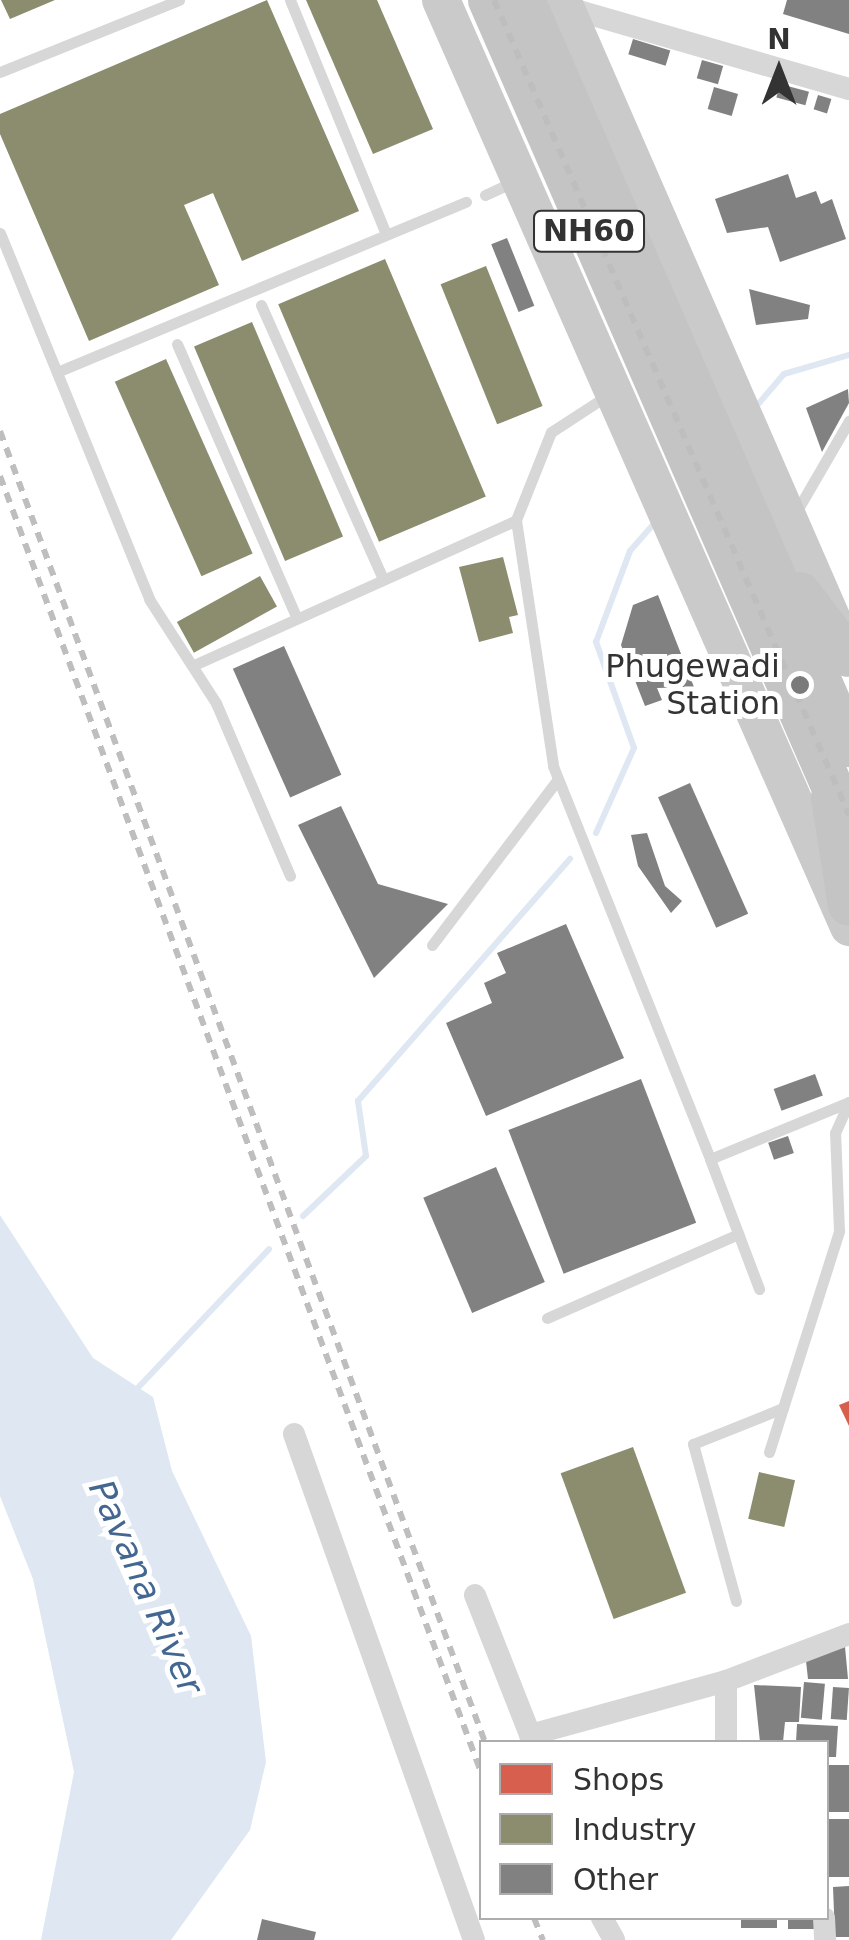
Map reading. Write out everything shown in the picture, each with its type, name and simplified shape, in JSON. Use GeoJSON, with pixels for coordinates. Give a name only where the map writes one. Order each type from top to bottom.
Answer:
{"type":"FeatureCollection","features":[{"type":"Feature","properties":{"kind":"highway","name":"NH60"},"geometry":{"type":"LineString","coordinates":[[489,0],[720,448],[774,529],[839,761],[849,824]]}},
{"type":"Feature","properties":{"kind":"highway","name":"NH60"},"geometry":{"type":"LineString","coordinates":[[551,2],[839,761]]}},
{"type":"Feature","properties":{"kind":"highway"},"geometry":{"type":"LineString","coordinates":[[774,529],[849,657]]}},
{"type":"Feature","properties":{"kind":"highway"},"geometry":{"type":"LineString","coordinates":[[839,761],[849,905]]}},
{"type":"Feature","properties":{"kind":"main road"},"geometry":{"type":"LineString","coordinates":[[441,0],[849,927]]}},
{"type":"Feature","properties":{"kind":"street"},"geometry":{"type":"LineString","coordinates":[[551,2],[849,89]]}},
{"type":"Feature","properties":{"kind":"street"},"geometry":{"type":"LineString","coordinates":[[294,1434],[474,1940]]}},
{"type":"Feature","properties":{"kind":"street"},"geometry":{"type":"LineString","coordinates":[[475,1596],[531,1739],[726,1681],[849,1634]]}},
{"type":"Feature","properties":{"kind":"street"},"geometry":{"type":"LineString","coordinates":[[726,1681],[726,1740]]}},
{"type":"Feature","properties":{"kind":"lane"},"geometry":{"type":"LineString","coordinates":[[0,72],[179,0]]}},
{"type":"Feature","properties":{"kind":"lane"},"geometry":{"type":"LineString","coordinates":[[290,0],[386,234]]}},
{"type":"Feature","properties":{"kind":"lane"},"geometry":{"type":"LineString","coordinates":[[485,195],[520,178]]}},
{"type":"Feature","properties":{"kind":"lane"},"geometry":{"type":"LineString","coordinates":[[57,372],[466,202]]}},
{"type":"Feature","properties":{"kind":"lane"},"geometry":{"type":"LineString","coordinates":[[0,233],[158,618],[194,665],[290,876]]}},
{"type":"Feature","properties":{"kind":"lane"},"geometry":{"type":"LineString","coordinates":[[261,305],[383,580]]}},
{"type":"Feature","properties":{"kind":"lane"},"geometry":{"type":"LineString","coordinates":[[177,344],[296,616]]}},
{"type":"Feature","properties":{"kind":"lane"},"geometry":{"type":"LineString","coordinates":[[614,392],[551,432],[516,520],[558,779],[759,1288]]}},
{"type":"Feature","properties":{"kind":"lane"},"geometry":{"type":"LineString","coordinates":[[774,529],[849,421]]}},
{"type":"Feature","properties":{"kind":"lane"},"geometry":{"type":"LineString","coordinates":[[194,665],[516,520]]}},
{"type":"Feature","properties":{"kind":"lane"},"geometry":{"type":"LineString","coordinates":[[432,945],[558,779]]}},
{"type":"Feature","properties":{"kind":"lane"},"geometry":{"type":"LineString","coordinates":[[710,1159],[849,1102],[835,1133],[839,1231],[770,1452]]}},
{"type":"Feature","properties":{"kind":"lane"},"geometry":{"type":"LineString","coordinates":[[547,1318],[738,1234]]}},
{"type":"Feature","properties":{"kind":"lane"},"geometry":{"type":"LineString","coordinates":[[736,1601],[693,1444],[783,1408]]}},
{"type":"Feature","properties":{"kind":"water","name":"Pavana River"},"geometry":{"type":"Polygon","coordinates":[[[0,1215],[93,1358],[153,1397],[172,1471],[251,1636],[266,1762],[250,1830],[171,1940],[41,1940],[74,1772],[33,1579],[0,1496],[0,1215]]]}},
{"type":"Feature","properties":{"kind":"building: Shops"},"geometry":{"type":"Polygon","coordinates":[[[849,1401],[849,1426],[839,1405],[849,1401]]]}},
{"type":"Feature","properties":{"kind":"building: Industry"},"geometry":{"type":"Polygon","coordinates":[[[1,0],[55,0],[10,19],[1,0]]]}},
{"type":"Feature","properties":{"kind":"building: Industry"},"geometry":{"type":"Polygon","coordinates":[[[267,0],[359,211],[242,261],[213,193],[184,205],[219,285],[89,341],[0,134],[0,114],[267,0]]]}},
{"type":"Feature","properties":{"kind":"building: Industry"},"geometry":{"type":"Polygon","coordinates":[[[306,0],[377,0],[433,129],[373,154],[306,0]]]}},
{"type":"Feature","properties":{"kind":"building: Industry"},"geometry":{"type":"Polygon","coordinates":[[[385,259],[486,496],[379,542],[278,304],[385,259]]]}},
{"type":"Feature","properties":{"kind":"building: Industry"},"geometry":{"type":"Polygon","coordinates":[[[486,266],[543,406],[497,424],[441,284],[486,266]]]}},
{"type":"Feature","properties":{"kind":"building: Industry"},"geometry":{"type":"Polygon","coordinates":[[[252,322],[343,536],[285,561],[194,347],[252,322]]]}},
{"type":"Feature","properties":{"kind":"building: Industry"},"geometry":{"type":"Polygon","coordinates":[[[166,359],[253,554],[201,576],[115,382],[166,359]]]}},
{"type":"Feature","properties":{"kind":"building: Industry"},"geometry":{"type":"Polygon","coordinates":[[[503,557],[518,615],[509,617],[513,633],[479,642],[459,567],[503,557]]]}},
{"type":"Feature","properties":{"kind":"building: Industry"},"geometry":{"type":"Polygon","coordinates":[[[260,576],[277,607],[194,653],[177,622],[260,576]]]}},
{"type":"Feature","properties":{"kind":"building: Industry"},"geometry":{"type":"Polygon","coordinates":[[[633,1447],[686,1593],[614,1619],[561,1473],[633,1447]]]}},
{"type":"Feature","properties":{"kind":"building: Industry"},"geometry":{"type":"Polygon","coordinates":[[[759,1472],[795,1480],[784,1527],[748,1519],[759,1472]]]}},
{"type":"Feature","properties":{"kind":"building: Other"},"geometry":{"type":"Polygon","coordinates":[[[787,0],[849,0],[849,34],[783,14],[787,0]]]}},
{"type":"Feature","properties":{"kind":"building: Other"},"geometry":{"type":"Polygon","coordinates":[[[633,39],[670,50],[666,66],[628,54],[633,39]]]}},
{"type":"Feature","properties":{"kind":"building: Other"},"geometry":{"type":"Polygon","coordinates":[[[702,60],[723,66],[718,84],[697,78],[702,60]]]}},
{"type":"Feature","properties":{"kind":"building: Other"},"geometry":{"type":"Polygon","coordinates":[[[780,84],[809,92],[805,105],[776,98],[780,84]]]}},
{"type":"Feature","properties":{"kind":"building: Other"},"geometry":{"type":"Polygon","coordinates":[[[714,87],[738,94],[732,116],[708,109],[714,87]]]}},
{"type":"Feature","properties":{"kind":"building: Other"},"geometry":{"type":"Polygon","coordinates":[[[818,95],[831,99],[827,113],[814,109],[818,95]]]}},
{"type":"Feature","properties":{"kind":"building: Other"},"geometry":{"type":"Polygon","coordinates":[[[788,174],[796,198],[816,191],[821,204],[832,199],[846,239],[780,262],[768,227],[727,233],[715,199],[788,174]]]}},
{"type":"Feature","properties":{"kind":"building: Other"},"geometry":{"type":"Polygon","coordinates":[[[507,238],[534,306],[519,312],[491,244],[507,238]]]}},
{"type":"Feature","properties":{"kind":"building: Other"},"geometry":{"type":"Polygon","coordinates":[[[749,289],[810,305],[808,319],[756,325],[749,289]]]}},
{"type":"Feature","properties":{"kind":"building: Other"},"geometry":{"type":"Polygon","coordinates":[[[848,389],[849,403],[822,452],[806,408],[848,389]]]}},
{"type":"Feature","properties":{"kind":"building: Other"},"geometry":{"type":"Polygon","coordinates":[[[658,595],[694,687],[657,688],[662,700],[645,706],[621,645],[633,605],[658,595]]]}},
{"type":"Feature","properties":{"kind":"building: Other"},"geometry":{"type":"Polygon","coordinates":[[[284,646],[341,775],[290,798],[233,669],[284,646]]]}},
{"type":"Feature","properties":{"kind":"building: Other"},"geometry":{"type":"Polygon","coordinates":[[[690,783],[748,914],[716,928],[658,797],[690,783]]]}},
{"type":"Feature","properties":{"kind":"building: Other"},"geometry":{"type":"Polygon","coordinates":[[[341,806],[378,884],[448,904],[374,978],[298,825],[341,806]]]}},
{"type":"Feature","properties":{"kind":"building: Other"},"geometry":{"type":"Polygon","coordinates":[[[647,833],[665,886],[682,901],[671,913],[638,866],[631,835],[647,833]]]}},
{"type":"Feature","properties":{"kind":"building: Other"},"geometry":{"type":"Polygon","coordinates":[[[566,924],[624,1058],[486,1116],[446,1023],[492,1003],[484,983],[506,973],[497,953],[566,924]]]}},
{"type":"Feature","properties":{"kind":"building: Other"},"geometry":{"type":"Polygon","coordinates":[[[815,1074],[823,1096],[782,1111],[774,1089],[815,1074]]]}},
{"type":"Feature","properties":{"kind":"building: Other"},"geometry":{"type":"Polygon","coordinates":[[[641,1079],[696,1223],[564,1274],[508,1130],[641,1079]]]}},
{"type":"Feature","properties":{"kind":"building: Other"},"geometry":{"type":"Polygon","coordinates":[[[788,1136],[794,1153],[774,1160],[768,1143],[788,1136]]]}},
{"type":"Feature","properties":{"kind":"building: Other"},"geometry":{"type":"Polygon","coordinates":[[[496,1167],[545,1282],[472,1313],[423,1198],[496,1167]]]}},
{"type":"Feature","properties":{"kind":"building: Other"},"geometry":{"type":"Polygon","coordinates":[[[845,1647],[848,1679],[808,1679],[805,1652],[845,1647]]]}},
{"type":"Feature","properties":{"kind":"building: Other"},"geometry":{"type":"Polygon","coordinates":[[[804,1682],[825,1684],[822,1720],[801,1718],[804,1682]]]}},
{"type":"Feature","properties":{"kind":"building: Other"},"geometry":{"type":"Polygon","coordinates":[[[754,1685],[801,1687],[799,1722],[785,1722],[783,1740],[760,1740],[754,1685]]]}},
{"type":"Feature","properties":{"kind":"building: Other"},"geometry":{"type":"Polygon","coordinates":[[[833,1687],[849,1688],[847,1720],[831,1719],[833,1687]]]}},
{"type":"Feature","properties":{"kind":"building: Other"},"geometry":{"type":"Polygon","coordinates":[[[797,1724],[838,1726],[836,1757],[829,1757],[829,1740],[796,1740],[797,1724]]]}},
{"type":"Feature","properties":{"kind":"building: Other"},"geometry":{"type":"Polygon","coordinates":[[[829,1765],[849,1765],[849,1812],[829,1812],[829,1765]]]}},
{"type":"Feature","properties":{"kind":"building: Other"},"geometry":{"type":"Polygon","coordinates":[[[829,1819],[849,1819],[849,1877],[829,1877],[829,1819]]]}},
{"type":"Feature","properties":{"kind":"building: Other"},"geometry":{"type":"Polygon","coordinates":[[[849,1886],[849,1937],[835,1937],[833,1887],[849,1886]]]}},
{"type":"Feature","properties":{"kind":"building: Other"},"geometry":{"type":"Polygon","coordinates":[[[262,1919],[316,1932],[314,1940],[257,1940],[262,1919]]]}},
{"type":"Feature","properties":{"kind":"building: Other"},"geometry":{"type":"Polygon","coordinates":[[[741,1920],[777,1920],[777,1928],[741,1928],[741,1920]]]}},
{"type":"Feature","properties":{"kind":"building: Other"},"geometry":{"type":"Polygon","coordinates":[[[788,1920],[818,1920],[818,1929],[788,1929],[788,1920]]]}},
{"type":"Feature","properties":{"kind":"waterway"},"geometry":{"type":"LineString","coordinates":[[754,409],[784,374],[849,355]]}},
{"type":"Feature","properties":{"kind":"waterway"},"geometry":{"type":"LineString","coordinates":[[596,833],[634,748],[596,642],[630,551],[657,520]]}},
{"type":"Feature","properties":{"kind":"waterway"},"geometry":{"type":"LineString","coordinates":[[303,1216],[366,1156],[358,1101],[570,859]]}},
{"type":"Feature","properties":{"kind":"waterway"},"geometry":{"type":"LineString","coordinates":[[133,1393],[269,1249]]}},
{"type":"Feature","properties":{"kind":"railway"},"geometry":{"type":"LineString","coordinates":[[494,0],[849,815]]}},
{"type":"Feature","properties":{"kind":"railway"},"geometry":{"type":"LineString","coordinates":[[0,431],[484,1740]]}},
{"type":"Feature","properties":{"kind":"railway"},"geometry":{"type":"LineString","coordinates":[[0,476],[479,1767]]}},
{"type":"Feature","properties":{"kind":"railway"},"geometry":{"type":"LineString","coordinates":[[535,1920],[543,1940]]}},
{"type":"Feature","properties":{"kind":"place","name":"Phugewadi Station"},"geometry":{"type":"Point","coordinates":[800,685]}}]}
